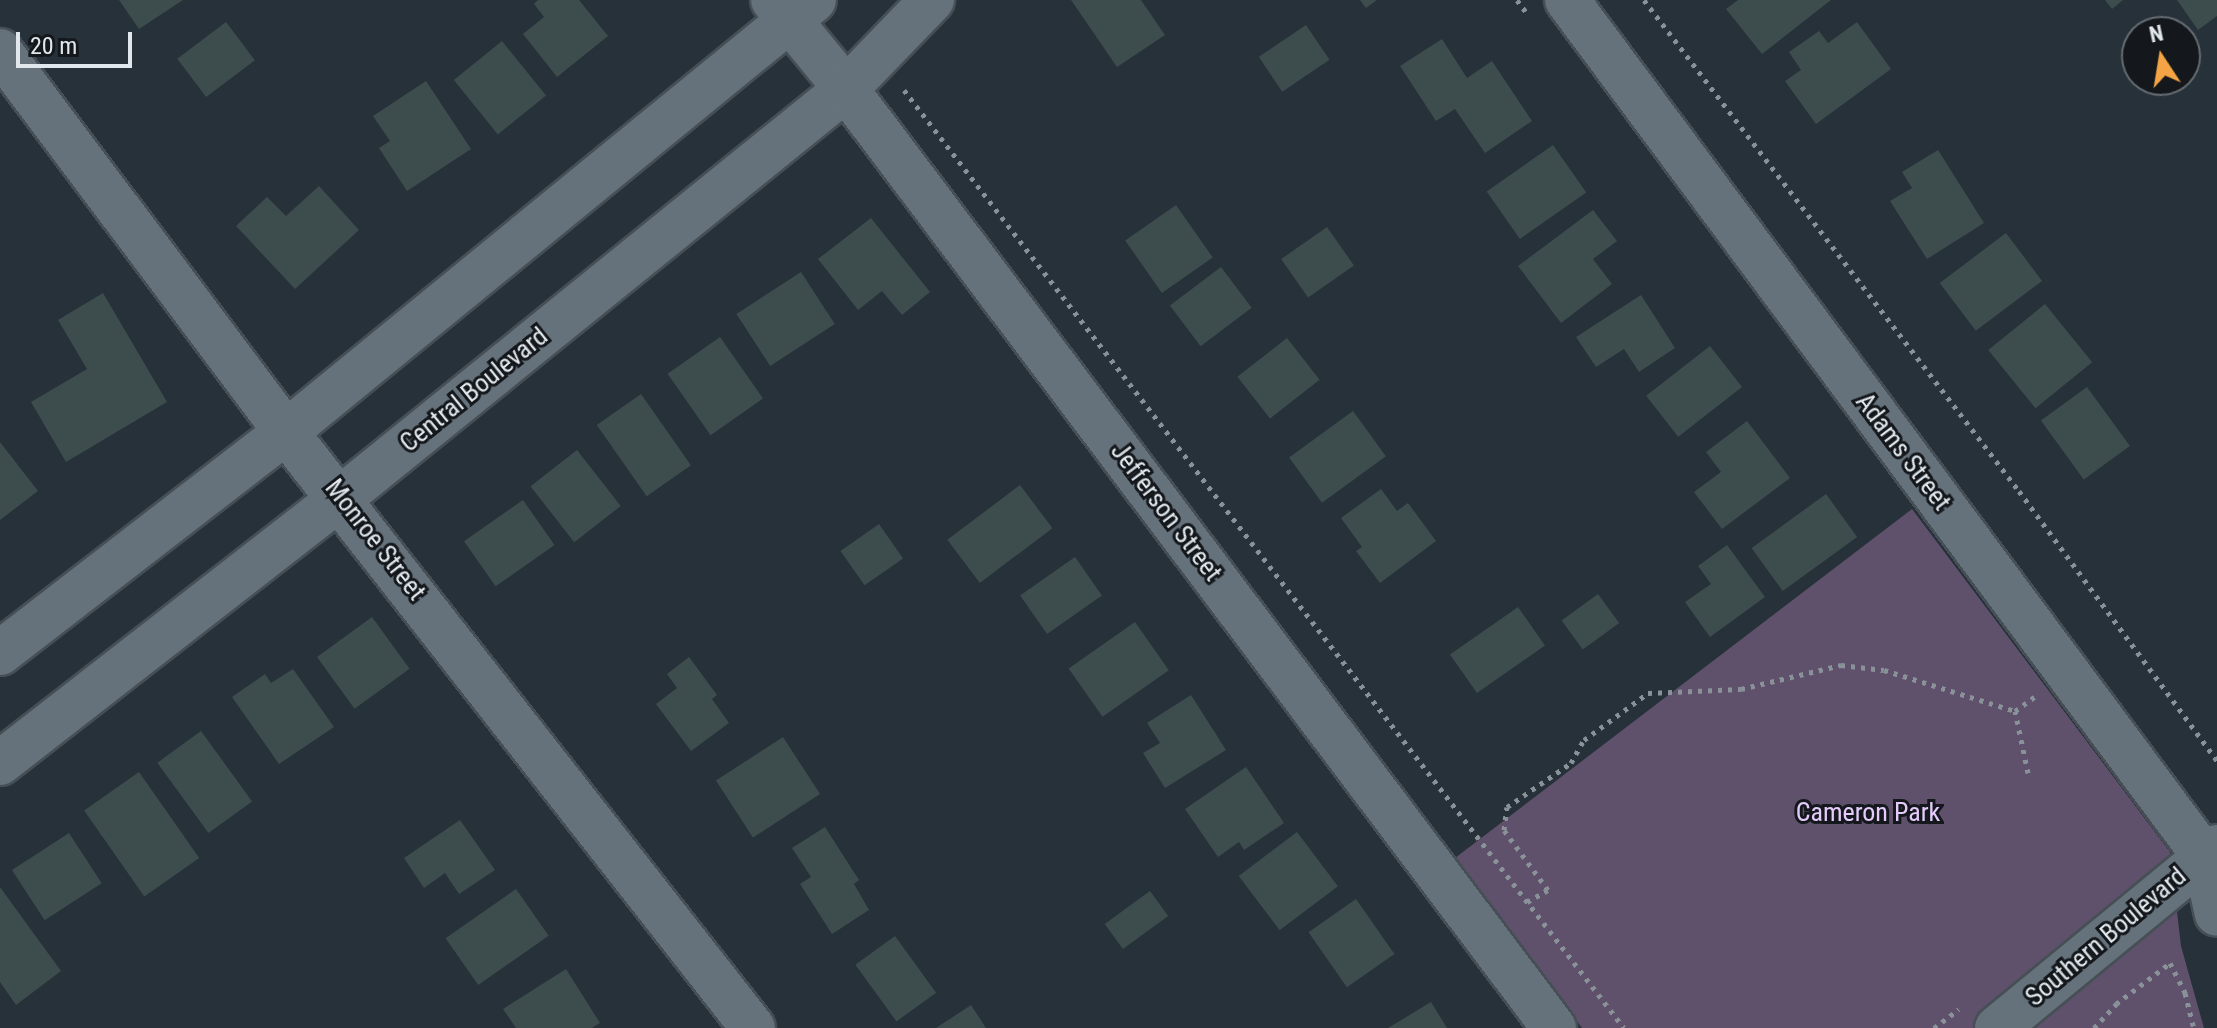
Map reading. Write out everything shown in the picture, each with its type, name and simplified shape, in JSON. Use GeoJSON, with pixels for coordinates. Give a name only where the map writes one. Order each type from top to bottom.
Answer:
{"type":"FeatureCollection","features":[{"type":"Feature","properties":{"kind":"street","name":"Central Boulevard"},"geometry":{"type":"LineString","coordinates":[[0,763],[342,497],[846,89],[932,0]]}},
{"type":"Feature","properties":{"kind":"street","name":"Adams Street"},"geometry":{"type":"LineString","coordinates":[[1567,0],[2210,852],[2217,914]]}},
{"type":"Feature","properties":{"kind":"street","name":"Jefferson Street"},"geometry":{"type":"LineString","coordinates":[[793,8],[846,89],[1554,1028]]}},
{"type":"Feature","properties":{"kind":"street"},"geometry":{"type":"LineString","coordinates":[[0,653],[286,432],[793,8]]}},
{"type":"Feature","properties":{"kind":"street","name":"Monroe Street"},"geometry":{"type":"LineString","coordinates":[[0,51],[286,432],[342,497],[753,1028]]}},
{"type":"Feature","properties":{"kind":"street","name":"Southern Boulevard"},"geometry":{"type":"LineString","coordinates":[[1997,1028],[2210,852]]}},
{"type":"Feature","properties":{"kind":"path"},"geometry":{"type":"LineString","coordinates":[[1644,0],[2019,491],[2217,761]]}},
{"type":"Feature","properties":{"kind":"path"},"geometry":{"type":"LineString","coordinates":[[897,82],[1624,1028]]}},
{"type":"Feature","properties":{"kind":"path"},"geometry":{"type":"LineString","coordinates":[[1527,902],[1548,890],[1504,830],[1507,807],[1571,763],[1584,740],[1648,693],[1741,689],[1841,665],[1884,670],[2015,711]]}},
{"type":"Feature","properties":{"kind":"path"},"geometry":{"type":"LineString","coordinates":[[2015,711],[2046,688]]}},
{"type":"Feature","properties":{"kind":"path"},"geometry":{"type":"LineString","coordinates":[[2015,711],[2028,773]]}},
{"type":"Feature","properties":{"kind":"path"},"geometry":{"type":"LineString","coordinates":[[2094,1028],[2116,1004],[2170,963],[2185,993],[2194,1028]]}},
{"type":"Feature","properties":{"kind":"green space","name":"Cameron Park"},"geometry":{"type":"Polygon","coordinates":[[[1912,509],[2170,852],[2181,946],[2204,1028],[1582,1028],[1455,858],[1912,509]]]}},
{"type":"Feature","properties":{"kind":"building"},"geometry":{"type":"Polygon","coordinates":[[[119,0],[183,0],[139,29],[119,0]]]}},
{"type":"Feature","properties":{"kind":"building"},"geometry":{"type":"Polygon","coordinates":[[[538,0],[579,0],[608,36],[557,77],[523,34],[544,17],[534,4],[538,0]]]}},
{"type":"Feature","properties":{"kind":"building"},"geometry":{"type":"Polygon","coordinates":[[[1071,0],[1141,0],[1165,35],[1117,67],[1071,0]]]}},
{"type":"Feature","properties":{"kind":"building"},"geometry":{"type":"Polygon","coordinates":[[[1360,0],[1377,0],[1366,8],[1360,0]]]}},
{"type":"Feature","properties":{"kind":"building"},"geometry":{"type":"Polygon","coordinates":[[[1738,0],[1831,0],[1762,54],[1726,9],[1738,0]]]}},
{"type":"Feature","properties":{"kind":"building"},"geometry":{"type":"Polygon","coordinates":[[[2105,0],[2123,0],[2112,9],[2105,0]]]}},
{"type":"Feature","properties":{"kind":"building"},"geometry":{"type":"Polygon","coordinates":[[[2177,0],[2217,0],[2217,16],[2201,28],[2201,16],[2188,16],[2177,0]]]}},
{"type":"Feature","properties":{"kind":"building"},"geometry":{"type":"Polygon","coordinates":[[[226,22],[255,60],[206,97],[177,59],[226,22]]]}},
{"type":"Feature","properties":{"kind":"building"},"geometry":{"type":"Polygon","coordinates":[[[1857,22],[1891,69],[1816,124],[1785,81],[1801,70],[1789,52],[1819,31],[1828,43],[1857,22]]]}},
{"type":"Feature","properties":{"kind":"building"},"geometry":{"type":"Polygon","coordinates":[[[1306,25],[1329,60],[1282,92],[1259,57],[1306,25]]]}},
{"type":"Feature","properties":{"kind":"building"},"geometry":{"type":"Polygon","coordinates":[[[1442,39],[1467,78],[1492,61],[1532,121],[1485,153],[1455,109],[1436,121],[1400,66],[1442,39]]]}},
{"type":"Feature","properties":{"kind":"building"},"geometry":{"type":"Polygon","coordinates":[[[502,41],[546,95],[498,134],[454,80],[502,41]]]}},
{"type":"Feature","properties":{"kind":"building"},"geometry":{"type":"Polygon","coordinates":[[[426,81],[471,149],[407,191],[379,148],[390,141],[373,116],[426,81]]]}},
{"type":"Feature","properties":{"kind":"building"},"geometry":{"type":"Polygon","coordinates":[[[1553,145],[1586,193],[1520,239],[1487,191],[1553,145]]]}},
{"type":"Feature","properties":{"kind":"building"},"geometry":{"type":"Polygon","coordinates":[[[1938,150],[1984,223],[1927,259],[1890,201],[1912,188],[1902,172],[1938,150]]]}},
{"type":"Feature","properties":{"kind":"building"},"geometry":{"type":"Polygon","coordinates":[[[319,186],[359,230],[295,289],[236,226],[267,197],[286,216],[319,186]]]}},
{"type":"Feature","properties":{"kind":"building"},"geometry":{"type":"Polygon","coordinates":[[[1176,205],[1213,257],[1162,293],[1125,241],[1176,205]]]}},
{"type":"Feature","properties":{"kind":"building"},"geometry":{"type":"Polygon","coordinates":[[[1593,210],[1617,241],[1593,259],[1612,284],[1561,323],[1518,266],[1593,210]]]}},
{"type":"Feature","properties":{"kind":"building"},"geometry":{"type":"Polygon","coordinates":[[[871,218],[930,292],[902,315],[882,291],[858,310],[818,259],[871,218]]]}},
{"type":"Feature","properties":{"kind":"building"},"geometry":{"type":"Polygon","coordinates":[[[1327,227],[1354,266],[1308,298],[1281,259],[1327,227]]]}},
{"type":"Feature","properties":{"kind":"building"},"geometry":{"type":"Polygon","coordinates":[[[2006,233],[2042,281],[1976,331],[1940,283],[2006,233]]]}},
{"type":"Feature","properties":{"kind":"building"},"geometry":{"type":"Polygon","coordinates":[[[1221,267],[1252,308],[1201,346],[1170,306],[1221,267]]]}},
{"type":"Feature","properties":{"kind":"building"},"geometry":{"type":"Polygon","coordinates":[[[801,272],[835,324],[770,366],[736,314],[801,272]]]}},
{"type":"Feature","properties":{"kind":"building"},"geometry":{"type":"Polygon","coordinates":[[[103,293],[167,402],[66,462],[31,402],[87,369],[58,320],[103,293]]]}},
{"type":"Feature","properties":{"kind":"building"},"geometry":{"type":"Polygon","coordinates":[[[1641,295],[1675,348],[1639,372],[1624,349],[1596,367],[1576,337],[1641,295]]]}},
{"type":"Feature","properties":{"kind":"building"},"geometry":{"type":"Polygon","coordinates":[[[2045,304],[2092,362],[2035,408],[1988,350],[2045,304]]]}},
{"type":"Feature","properties":{"kind":"building"},"geometry":{"type":"Polygon","coordinates":[[[720,337],[763,398],[711,435],[668,374],[720,337]]]}},
{"type":"Feature","properties":{"kind":"building"},"geometry":{"type":"Polygon","coordinates":[[[1287,338],[1320,380],[1270,419],[1237,377],[1287,338]]]}},
{"type":"Feature","properties":{"kind":"building"},"geometry":{"type":"Polygon","coordinates":[[[1710,346],[1742,387],[1678,437],[1646,396],[1710,346]]]}},
{"type":"Feature","properties":{"kind":"building"},"geometry":{"type":"Polygon","coordinates":[[[2087,387],[2130,446],[2084,480],[2041,421],[2087,387]]]}},
{"type":"Feature","properties":{"kind":"building"},"geometry":{"type":"Polygon","coordinates":[[[641,394],[691,465],[647,496],[597,425],[641,394]]]}},
{"type":"Feature","properties":{"kind":"building"},"geometry":{"type":"Polygon","coordinates":[[[1353,411],[1386,456],[1322,503],[1289,457],[1353,411]]]}},
{"type":"Feature","properties":{"kind":"building"},"geometry":{"type":"Polygon","coordinates":[[[1747,421],[1790,478],[1722,529],[1694,492],[1721,472],[1706,452],[1747,421]]]}},
{"type":"Feature","properties":{"kind":"building"},"geometry":{"type":"Polygon","coordinates":[[[0,442],[38,491],[0,520],[0,442]]]}},
{"type":"Feature","properties":{"kind":"building"},"geometry":{"type":"Polygon","coordinates":[[[577,450],[621,506],[574,542],[531,486],[577,450]]]}},
{"type":"Feature","properties":{"kind":"building"},"geometry":{"type":"Polygon","coordinates":[[[1020,485],[1052,528],[980,583],[947,540],[1020,485]]]}},
{"type":"Feature","properties":{"kind":"building"},"geometry":{"type":"Polygon","coordinates":[[[1381,489],[1397,511],[1408,503],[1436,541],[1380,583],[1356,551],[1362,547],[1341,518],[1381,489]]]}},
{"type":"Feature","properties":{"kind":"building"},"geometry":{"type":"Polygon","coordinates":[[[1826,494],[1857,537],[1783,591],[1752,548],[1826,494]]]}},
{"type":"Feature","properties":{"kind":"building"},"geometry":{"type":"Polygon","coordinates":[[[523,500],[555,545],[496,586],[464,541],[523,500]]]}},
{"type":"Feature","properties":{"kind":"building"},"geometry":{"type":"Polygon","coordinates":[[[879,524],[903,558],[865,585],[840,551],[879,524]]]}},
{"type":"Feature","properties":{"kind":"building"},"geometry":{"type":"Polygon","coordinates":[[[1727,545],[1765,597],[1710,637],[1685,602],[1711,584],[1698,566],[1727,545]]]}},
{"type":"Feature","properties":{"kind":"building"},"geometry":{"type":"Polygon","coordinates":[[[1075,557],[1102,596],[1047,634],[1020,595],[1075,557]]]}},
{"type":"Feature","properties":{"kind":"building"},"geometry":{"type":"Polygon","coordinates":[[[1598,594],[1619,623],[1583,650],[1562,620],[1598,594]]]}},
{"type":"Feature","properties":{"kind":"building"},"geometry":{"type":"Polygon","coordinates":[[[1518,607],[1545,646],[1477,693],[1450,655],[1518,607]]]}},
{"type":"Feature","properties":{"kind":"building"},"geometry":{"type":"Polygon","coordinates":[[[372,617],[410,669],[355,709],[317,657],[372,617]]]}},
{"type":"Feature","properties":{"kind":"building"},"geometry":{"type":"Polygon","coordinates":[[[1135,622],[1169,670],[1102,717],[1069,668],[1135,622]]]}},
{"type":"Feature","properties":{"kind":"building"},"geometry":{"type":"Polygon","coordinates":[[[689,657],[717,695],[712,699],[729,723],[691,751],[656,704],[677,688],[667,674],[689,657]]]}},
{"type":"Feature","properties":{"kind":"building"},"geometry":{"type":"Polygon","coordinates":[[[293,669],[334,727],[279,764],[232,697],[265,674],[271,683],[293,669]]]}},
{"type":"Feature","properties":{"kind":"building"},"geometry":{"type":"Polygon","coordinates":[[[1191,695],[1226,750],[1165,788],[1143,753],[1160,743],[1147,723],[1191,695]]]}},
{"type":"Feature","properties":{"kind":"building"},"geometry":{"type":"Polygon","coordinates":[[[201,731],[252,801],[208,833],[157,763],[201,731]]]}},
{"type":"Feature","properties":{"kind":"building"},"geometry":{"type":"Polygon","coordinates":[[[783,737],[820,794],[753,838],[716,781],[783,737]]]}},
{"type":"Feature","properties":{"kind":"building"},"geometry":{"type":"Polygon","coordinates":[[[1246,767],[1284,823],[1244,850],[1239,842],[1218,857],[1185,809],[1246,767]]]}},
{"type":"Feature","properties":{"kind":"building"},"geometry":{"type":"Polygon","coordinates":[[[139,772],[199,858],[144,896],[84,810],[139,772]]]}},
{"type":"Feature","properties":{"kind":"building"},"geometry":{"type":"Polygon","coordinates":[[[460,820],[495,870],[459,894],[445,873],[424,888],[404,858],[460,820]]]}},
{"type":"Feature","properties":{"kind":"building"},"geometry":{"type":"Polygon","coordinates":[[[825,827],[859,880],[854,884],[869,910],[832,934],[800,884],[811,877],[792,848],[825,827]]]}},
{"type":"Feature","properties":{"kind":"building"},"geometry":{"type":"Polygon","coordinates":[[[1297,832],[1338,886],[1280,930],[1239,876],[1297,832]]]}},
{"type":"Feature","properties":{"kind":"building"},"geometry":{"type":"Polygon","coordinates":[[[69,833],[102,883],[45,920],[12,870],[69,833]]]}},
{"type":"Feature","properties":{"kind":"building"},"geometry":{"type":"Polygon","coordinates":[[[0,887],[61,971],[16,1005],[0,982],[0,887]]]}},
{"type":"Feature","properties":{"kind":"building"},"geometry":{"type":"Polygon","coordinates":[[[516,889],[549,936],[478,985],[446,938],[516,889]]]}},
{"type":"Feature","properties":{"kind":"building"},"geometry":{"type":"Polygon","coordinates":[[[1150,891],[1168,916],[1123,949],[1105,924],[1150,891]]]}},
{"type":"Feature","properties":{"kind":"building"},"geometry":{"type":"Polygon","coordinates":[[[1356,899],[1394,954],[1347,987],[1308,932],[1356,899]]]}},
{"type":"Feature","properties":{"kind":"building"},"geometry":{"type":"Polygon","coordinates":[[[895,936],[936,993],[897,1021],[855,965],[895,936]]]}},
{"type":"Feature","properties":{"kind":"building"},"geometry":{"type":"Polygon","coordinates":[[[566,969],[600,1023],[592,1028],[516,1028],[503,1009],[566,969]]]}},
{"type":"Feature","properties":{"kind":"building"},"geometry":{"type":"Polygon","coordinates":[[[1431,1002],[1447,1028],[1388,1028],[1431,1002]]]}},
{"type":"Feature","properties":{"kind":"building"},"geometry":{"type":"Polygon","coordinates":[[[971,1005],[986,1028],[936,1028],[971,1005]]]}}]}
